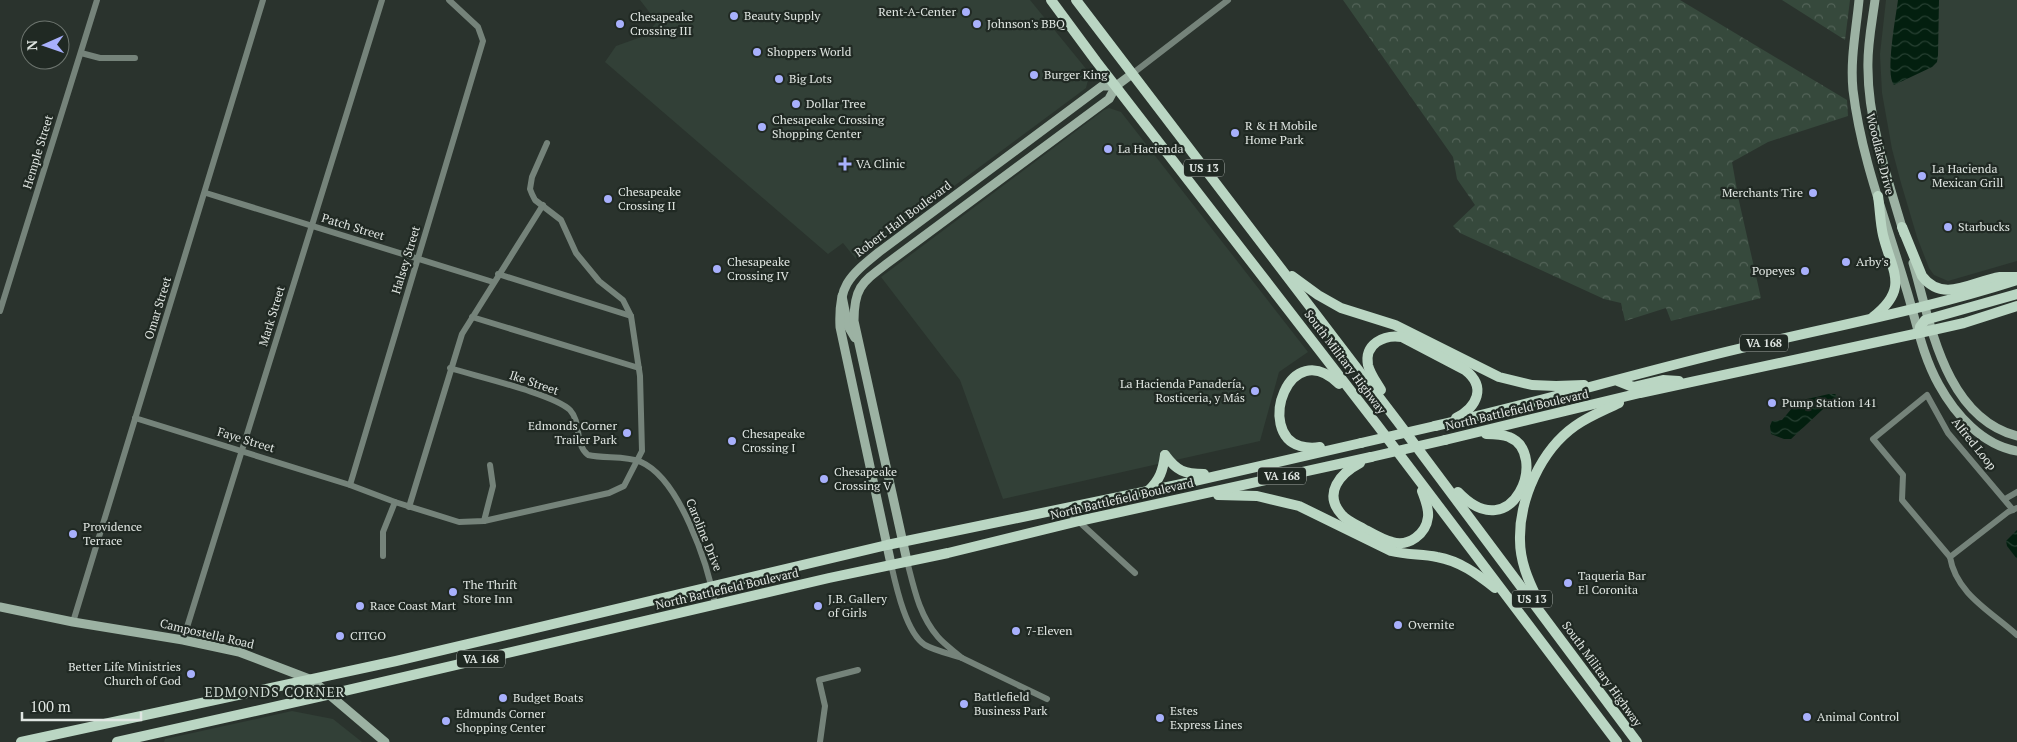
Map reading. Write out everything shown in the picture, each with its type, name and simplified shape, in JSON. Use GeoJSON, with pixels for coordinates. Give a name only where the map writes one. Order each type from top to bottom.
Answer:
{"type":"FeatureCollection","features":[{"type":"Feature","properties":{"kind":"main road","name":"South Military Highway"},"geometry":{"type":"LineString","coordinates":[[1051,0],[1378,426],[1616,742]]}},
{"type":"Feature","properties":{"kind":"main road","name":"South Military Highway"},"geometry":{"type":"LineString","coordinates":[[1076,0],[1425,457],[1637,742]]}},
{"type":"Feature","properties":{"kind":"main road"},"geometry":{"type":"LineString","coordinates":[[1868,320],[1888,304],[1896,281],[1883,234],[1878,196]]}},
{"type":"Feature","properties":{"kind":"main road"},"geometry":{"type":"LineString","coordinates":[[1902,227],[1922,276],[1926,282],[1936,288],[1952,290],[1999,278],[2017,279]]}},
{"type":"Feature","properties":{"kind":"main road"},"geometry":{"type":"LineString","coordinates":[[1276,262],[1318,295],[1341,308],[1395,324],[1500,377],[1532,385],[1605,384]]}},
{"type":"Feature","properties":{"kind":"main road","name":"VA 168"},"geometry":{"type":"LineString","coordinates":[[1605,384],[1741,348],[1913,310],[2017,279]]}},
{"type":"Feature","properties":{"kind":"main road"},"geometry":{"type":"LineString","coordinates":[[1919,333],[1922,322],[1929,318],[2017,294]]}},
{"type":"Feature","properties":{"kind":"main road","name":"VA 168"},"geometry":{"type":"LineString","coordinates":[[1919,333],[1964,323],[2017,306]]}},
{"type":"Feature","properties":{"kind":"main road","name":"North Battlefield Boulevard"},"geometry":{"type":"LineString","coordinates":[[331,694],[1079,521],[1467,435],[1640,393],[1919,333]]}},
{"type":"Feature","properties":{"kind":"main road"},"geometry":{"type":"LineString","coordinates":[[1398,422],[1368,366],[1371,348],[1384,337],[1402,338],[1465,370],[1476,381],[1477,397],[1468,412],[1435,426]]}},
{"type":"Feature","properties":{"kind":"main road"},"geometry":{"type":"LineString","coordinates":[[1361,443],[1310,448],[1292,442],[1285,435],[1281,427],[1280,417],[1283,395],[1287,385],[1294,377],[1303,372],[1313,370],[1328,374],[1355,399],[1378,426]]}},
{"type":"Feature","properties":{"kind":"main road"},"geometry":{"type":"LineString","coordinates":[[1618,381],[1633,387],[1663,380],[1692,383]]}},
{"type":"Feature","properties":{"kind":"main road","name":"North Battlefield Boulevard"},"geometry":{"type":"LineString","coordinates":[[312,680],[711,585],[904,541],[1148,491],[1511,409],[1605,384]]}},
{"type":"Feature","properties":{"kind":"main road"},"geometry":{"type":"LineString","coordinates":[[1562,640],[1529,583],[1522,562],[1520,526],[1527,496],[1541,464],[1562,436],[1589,418],[1640,393]]}},
{"type":"Feature","properties":{"kind":"main road"},"geometry":{"type":"LineString","coordinates":[[1425,457],[1466,501],[1484,511],[1502,510],[1516,499],[1522,484],[1527,460],[1524,450],[1510,437],[1500,435],[1467,435]]}},
{"type":"Feature","properties":{"kind":"main road"},"geometry":{"type":"LineString","coordinates":[[1148,491],[1159,479],[1163,470],[1165,455],[1174,467],[1185,473],[1220,474]]}},
{"type":"Feature","properties":{"kind":"main road"},"geometry":{"type":"LineString","coordinates":[[1371,457],[1342,474],[1334,490],[1334,499],[1342,515],[1358,526],[1392,542],[1403,543],[1421,534],[1429,515],[1421,490],[1405,462]]}},
{"type":"Feature","properties":{"kind":"main road"},"geometry":{"type":"LineString","coordinates":[[1192,496],[1221,494],[1257,496],[1299,506],[1391,551],[1406,555],[1437,556],[1452,560],[1467,567],[1504,594]]}},
{"type":"Feature","properties":{"kind":"main road","name":"VA 168"},"geometry":{"type":"LineString","coordinates":[[21,742],[312,680]]}},
{"type":"Feature","properties":{"kind":"main road","name":"VA 168"},"geometry":{"type":"LineString","coordinates":[[117,742],[331,694]]}},
{"type":"Feature","properties":{"kind":"street","name":"Hemple Street"},"geometry":{"type":"LineString","coordinates":[[0,311],[97,0]]}},
{"type":"Feature","properties":{"kind":"street","name":"Omar Street"},"geometry":{"type":"LineString","coordinates":[[73,622],[206,193],[263,0]]}},
{"type":"Feature","properties":{"kind":"street","name":"Mark Street"},"geometry":{"type":"LineString","coordinates":[[183,640],[382,0]]}},
{"type":"Feature","properties":{"kind":"street","name":"Halsey Street"},"geometry":{"type":"LineString","coordinates":[[350,485],[483,41],[478,27],[449,0]]}},
{"type":"Feature","properties":{"kind":"street"},"geometry":{"type":"LineString","coordinates":[[1132,74],[1228,0]]}},
{"type":"Feature","properties":{"kind":"street","name":"Woodlake Drive"},"geometry":{"type":"LineString","coordinates":[[1859,0],[1853,45],[1853,88],[1861,137],[1932,372],[1964,420],[1986,439],[1999,446],[2017,451]]}},
{"type":"Feature","properties":{"kind":"street","name":"Woodlake Drive"},"geometry":{"type":"LineString","coordinates":[[1875,0],[1868,55],[1870,98],[1890,185],[1925,306],[1946,369],[1968,404],[1986,422],[1997,429],[2017,436]]}},
{"type":"Feature","properties":{"kind":"street"},"geometry":{"type":"LineString","coordinates":[[80,53],[100,58],[135,58]]}},
{"type":"Feature","properties":{"kind":"street","name":"Robert Hall Boulevard"},"geometry":{"type":"LineString","coordinates":[[907,561],[854,321],[854,303],[857,291],[866,280],[1109,99],[1116,86],[1132,74]]}},
{"type":"Feature","properties":{"kind":"street","name":"Robert Hall Boulevard"},"geometry":{"type":"LineString","coordinates":[[891,564],[840,327],[839,306],[842,293],[849,279],[879,252],[1102,86],[1116,86]]}},
{"type":"Feature","properties":{"kind":"street"},"geometry":{"type":"LineString","coordinates":[[350,485],[409,507],[459,522],[484,520],[618,490],[624,486],[642,452],[639,368],[630,316],[623,300],[599,281],[576,253],[561,220],[535,200],[530,189],[532,177],[547,143]]}},
{"type":"Feature","properties":{"kind":"street","name":"Patch Street"},"geometry":{"type":"LineString","coordinates":[[206,193],[493,282]]}},
{"type":"Feature","properties":{"kind":"street"},"geometry":{"type":"LineString","coordinates":[[409,507],[450,368],[462,334],[543,205]]}},
{"type":"Feature","properties":{"kind":"street"},"geometry":{"type":"LineString","coordinates":[[498,274],[630,316]]}},
{"type":"Feature","properties":{"kind":"street"},"geometry":{"type":"LineString","coordinates":[[842,293],[848,326],[858,342]]}},
{"type":"Feature","properties":{"kind":"street"},"geometry":{"type":"LineString","coordinates":[[472,317],[639,368]]}},
{"type":"Feature","properties":{"kind":"street","name":"Ike Street"},"geometry":{"type":"LineString","coordinates":[[450,368],[532,393],[564,406],[575,419],[581,448],[588,455],[638,461]]}},
{"type":"Feature","properties":{"kind":"street","name":"Alfred Loop"},"geometry":{"type":"LineString","coordinates":[[1950,558],[1902,500],[1903,475],[1873,439],[1927,395],[1948,433],[2011,505]]}},
{"type":"Feature","properties":{"kind":"street","name":"Faye Street"},"geometry":{"type":"LineString","coordinates":[[135,418],[350,485]]}},
{"type":"Feature","properties":{"kind":"street","name":"Caroline Drive"},"geometry":{"type":"LineString","coordinates":[[638,461],[648,466],[678,501],[687,518],[711,585],[715,604]]}},
{"type":"Feature","properties":{"kind":"street"},"geometry":{"type":"LineString","coordinates":[[484,520],[493,486],[490,465]]}},
{"type":"Feature","properties":{"kind":"street"},"geometry":{"type":"LineString","coordinates":[[2011,505],[2017,492]]}},
{"type":"Feature","properties":{"kind":"street"},"geometry":{"type":"LineString","coordinates":[[2017,501],[1950,558],[1955,576],[1975,601],[2017,635]]}},
{"type":"Feature","properties":{"kind":"street"},"geometry":{"type":"LineString","coordinates":[[383,556],[384,532],[395,502]]}},
{"type":"Feature","properties":{"kind":"street"},"geometry":{"type":"LineString","coordinates":[[1064,508],[1135,573]]}},
{"type":"Feature","properties":{"kind":"street"},"geometry":{"type":"LineString","coordinates":[[907,561],[918,605],[925,618],[939,638],[962,658]]}},
{"type":"Feature","properties":{"kind":"street"},"geometry":{"type":"LineString","coordinates":[[891,564],[908,623],[925,645],[962,658],[1047,699]]}},
{"type":"Feature","properties":{"kind":"street","name":"Campostella Road"},"geometry":{"type":"LineString","coordinates":[[0,607],[239,652],[312,680],[331,694],[385,742]]}},
{"type":"Feature","properties":{"kind":"street"},"geometry":{"type":"LineString","coordinates":[[820,742],[825,706],[818,680],[858,670]]}},
{"type":"Feature","properties":{"kind":"shaded area"},"geometry":{"type":"Polygon","coordinates":[[[640,0],[1030,0],[1087,70],[1088,80],[1086,88],[856,259],[843,243],[828,254],[605,62],[616,46],[644,36],[657,22],[640,0]]]}},
{"type":"Feature","properties":{"kind":"shaded area"},"geometry":{"type":"Polygon","coordinates":[[[1886,0],[2017,0],[2017,261],[1948,281],[1934,275],[1929,268],[1917,237],[1901,183],[1892,149],[1882,93],[1880,54],[1886,0]]]}},
{"type":"Feature","properties":{"kind":"shaded area"},"geometry":{"type":"Polygon","coordinates":[[[1109,108],[1121,112],[1308,352],[1279,372],[1260,441],[1003,499],[960,380],[881,277],[1109,108]]]}},
{"type":"Feature","properties":{"kind":"shaded area"},"geometry":{"type":"Polygon","coordinates":[[[292,711],[333,719],[362,742],[164,742],[165,739],[292,711]]]}},
{"type":"Feature","properties":{"kind":"green space"},"geometry":{"type":"Polygon","coordinates":[[[1343,0],[1680,0],[1847,100],[1848,116],[1768,142],[1732,162],[1761,298],[1671,321],[1666,308],[1625,321],[1621,303],[1604,299],[1460,233],[1453,226],[1475,205],[1457,179],[1453,157],[1343,0]]]}},
{"type":"Feature","properties":{"kind":"green space"},"geometry":{"type":"Polygon","coordinates":[[[1782,0],[1850,0],[1845,40],[1782,0]]]}},
{"type":"Feature","properties":{"kind":"water"},"geometry":{"type":"Polygon","coordinates":[[[1898,0],[1939,0],[1938,55],[1937,62],[1932,67],[1894,85],[1891,57],[1898,0]]]}},
{"type":"Feature","properties":{"kind":"water"},"geometry":{"type":"Polygon","coordinates":[[[1829,394],[1837,396],[1791,439],[1784,439],[1771,434],[1770,426],[1772,421],[1782,420],[1798,401],[1829,394]]]}},
{"type":"Feature","properties":{"kind":"water"},"geometry":{"type":"Polygon","coordinates":[[[2017,530],[2017,559],[2007,546],[2006,541],[2017,530]]]}},
{"type":"Feature","properties":{"kind":"place","name":"Rent-A-Center"},"geometry":{"type":"Point","coordinates":[966,12]}},
{"type":"Feature","properties":{"kind":"place","name":"Beauty Supply"},"geometry":{"type":"Point","coordinates":[734,16]}},
{"type":"Feature","properties":{"kind":"place","name":"Chesapeake Crossing III"},"geometry":{"type":"Point","coordinates":[620,24]}},
{"type":"Feature","properties":{"kind":"place","name":"Johnson's BBQ"},"geometry":{"type":"Point","coordinates":[977,24]}},
{"type":"Feature","properties":{"kind":"place","name":"Shoppers World"},"geometry":{"type":"Point","coordinates":[757,52]}},
{"type":"Feature","properties":{"kind":"place","name":"Burger King"},"geometry":{"type":"Point","coordinates":[1034,75]}},
{"type":"Feature","properties":{"kind":"place","name":"Big Lots"},"geometry":{"type":"Point","coordinates":[779,79]}},
{"type":"Feature","properties":{"kind":"place","name":"Dollar Tree"},"geometry":{"type":"Point","coordinates":[796,104]}},
{"type":"Feature","properties":{"kind":"place","name":"Chesapeake Crossing Shopping Center"},"geometry":{"type":"Point","coordinates":[762,127]}},
{"type":"Feature","properties":{"kind":"place","name":"R & H Mobile Home Park"},"geometry":{"type":"Point","coordinates":[1235,133]}},
{"type":"Feature","properties":{"kind":"place","name":"La Hacienda"},"geometry":{"type":"Point","coordinates":[1108,149]}},
{"type":"Feature","properties":{"kind":"place","name":"VA Clinic"},"geometry":{"type":"Point","coordinates":[845,164]}},
{"type":"Feature","properties":{"kind":"place","name":"La Hacienda Mexican Grill"},"geometry":{"type":"Point","coordinates":[1922,176]}},
{"type":"Feature","properties":{"kind":"place","name":"Merchants Tire"},"geometry":{"type":"Point","coordinates":[1813,193]}},
{"type":"Feature","properties":{"kind":"place","name":"Chesapeake Crossing II"},"geometry":{"type":"Point","coordinates":[608,199]}},
{"type":"Feature","properties":{"kind":"place","name":"Starbucks"},"geometry":{"type":"Point","coordinates":[1948,227]}},
{"type":"Feature","properties":{"kind":"place","name":"Arby's"},"geometry":{"type":"Point","coordinates":[1846,262]}},
{"type":"Feature","properties":{"kind":"place","name":"Chesapeake Crossing IV"},"geometry":{"type":"Point","coordinates":[717,269]}},
{"type":"Feature","properties":{"kind":"place","name":"Popeyes"},"geometry":{"type":"Point","coordinates":[1805,271]}},
{"type":"Feature","properties":{"kind":"place","name":"La Hacienda Panadería, Rosticeria, y Más"},"geometry":{"type":"Point","coordinates":[1255,391]}},
{"type":"Feature","properties":{"kind":"place","name":"Pump Station 141"},"geometry":{"type":"Point","coordinates":[1772,403]}},
{"type":"Feature","properties":{"kind":"place","name":"Edmonds Corner Trailer Park"},"geometry":{"type":"Point","coordinates":[627,433]}},
{"type":"Feature","properties":{"kind":"place","name":"Chesapeake Crossing I"},"geometry":{"type":"Point","coordinates":[732,441]}},
{"type":"Feature","properties":{"kind":"place","name":"Chesapeake Crossing V"},"geometry":{"type":"Point","coordinates":[824,479]}},
{"type":"Feature","properties":{"kind":"place","name":"Providence Terrace"},"geometry":{"type":"Point","coordinates":[73,534]}},
{"type":"Feature","properties":{"kind":"place","name":"Taqueria Bar El Coronita"},"geometry":{"type":"Point","coordinates":[1568,583]}},
{"type":"Feature","properties":{"kind":"place","name":"The Thrift Store Inn"},"geometry":{"type":"Point","coordinates":[453,592]}},
{"type":"Feature","properties":{"kind":"place","name":"Race Coast Mart"},"geometry":{"type":"Point","coordinates":[360,606]}},
{"type":"Feature","properties":{"kind":"place","name":"J.B. Gallery of Girls"},"geometry":{"type":"Point","coordinates":[818,606]}},
{"type":"Feature","properties":{"kind":"place","name":"Overnite"},"geometry":{"type":"Point","coordinates":[1398,625]}},
{"type":"Feature","properties":{"kind":"place","name":"7-Eleven"},"geometry":{"type":"Point","coordinates":[1016,631]}},
{"type":"Feature","properties":{"kind":"place","name":"CITGO"},"geometry":{"type":"Point","coordinates":[340,636]}},
{"type":"Feature","properties":{"kind":"place","name":"Better Life Ministries Church of God"},"geometry":{"type":"Point","coordinates":[191,674]}},
{"type":"Feature","properties":{"kind":"place","name":"Budget Boats"},"geometry":{"type":"Point","coordinates":[503,698]}},
{"type":"Feature","properties":{"kind":"place","name":"Battlefield Business Park"},"geometry":{"type":"Point","coordinates":[964,704]}},
{"type":"Feature","properties":{"kind":"place","name":"Animal Control"},"geometry":{"type":"Point","coordinates":[1807,717]}},
{"type":"Feature","properties":{"kind":"place","name":"Estes Express Lines"},"geometry":{"type":"Point","coordinates":[1160,718]}},
{"type":"Feature","properties":{"kind":"place","name":"Edmunds Corner Shopping Center"},"geometry":{"type":"Point","coordinates":[446,721]}},
{"type":"Feature","properties":{"kind":"district","name":"EDMONDS CORNER"},"geometry":{"type":"Point","coordinates":[275,692]}}]}
